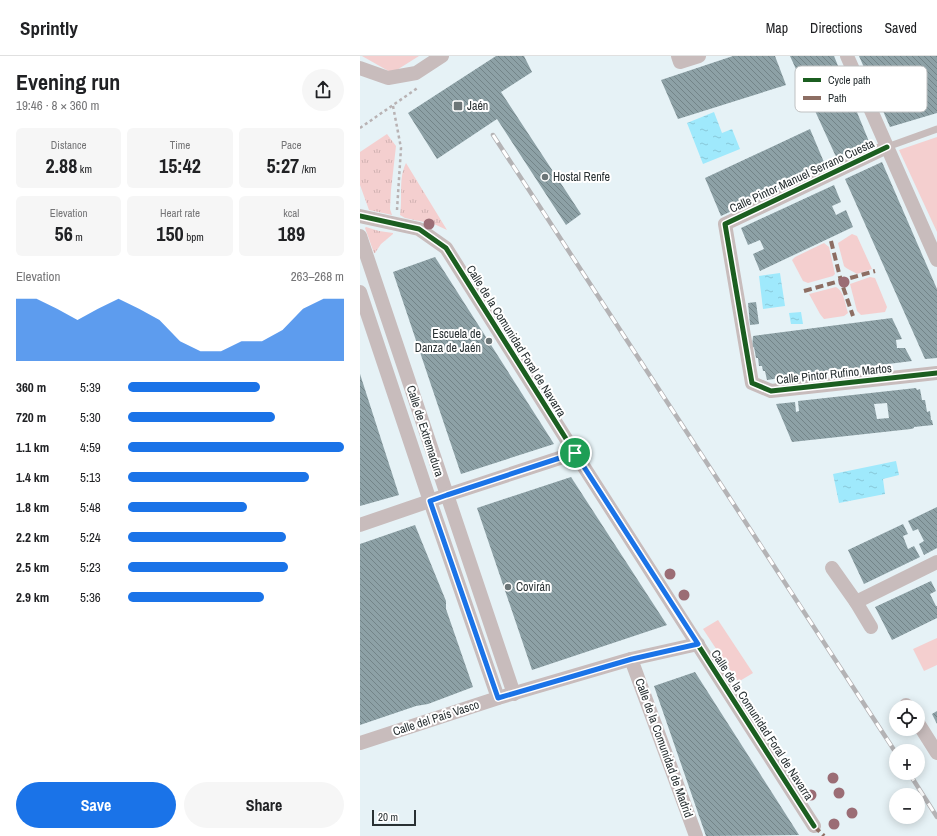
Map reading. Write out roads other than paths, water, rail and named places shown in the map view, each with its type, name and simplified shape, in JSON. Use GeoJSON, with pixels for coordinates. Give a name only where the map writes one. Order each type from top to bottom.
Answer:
{"type":"FeatureCollection","features":[{"type":"Feature","properties":{"kind":"street"},"geometry":{"type":"LineString","coordinates":[[360,68],[388,78],[416,73],[442,56]]}},
{"type":"Feature","properties":{"kind":"street"},"geometry":{"type":"LineString","coordinates":[[679,59],[699,56]]}},
{"type":"Feature","properties":{"kind":"street"},"geometry":{"type":"LineString","coordinates":[[847,56],[851,66]]}},
{"type":"Feature","properties":{"kind":"street"},"geometry":{"type":"LineString","coordinates":[[872,112],[937,260]]}},
{"type":"Feature","properties":{"kind":"street","name":"Calle Pintor Manuel Serrano Cuesta"},"geometry":{"type":"LineString","coordinates":[[725,224],[887,147]]}},
{"type":"Feature","properties":{"kind":"street","name":"Calle de la Comunidad Foral de Navarra"},"geometry":{"type":"LineString","coordinates":[[360,216],[419,229],[446,248],[575,453],[814,826]]}},
{"type":"Feature","properties":{"kind":"street","name":"Calle Pintor Rufino Martos"},"geometry":{"type":"LineString","coordinates":[[725,224],[752,384],[771,391],[937,373]]}},
{"type":"Feature","properties":{"kind":"street","name":"Calle de Extremadura"},"geometry":{"type":"LineString","coordinates":[[360,236],[514,694]]}},
{"type":"Feature","properties":{"kind":"street","name":"Calle de Extremadura"},"geometry":{"type":"LineString","coordinates":[[360,292],[498,698]]}},
{"type":"Feature","properties":{"kind":"street"},"geometry":{"type":"LineString","coordinates":[[360,525],[575,453]]}},
{"type":"Feature","properties":{"kind":"street"},"geometry":{"type":"LineString","coordinates":[[856,602],[937,562]]}},
{"type":"Feature","properties":{"kind":"street"},"geometry":{"type":"LineString","coordinates":[[832,568],[856,602],[871,627]]}},
{"type":"Feature","properties":{"kind":"street","name":"Calle del País Vasco"},"geometry":{"type":"LineString","coordinates":[[360,742],[498,698],[632,659],[698,644]]}},
{"type":"Feature","properties":{"kind":"street","name":"Calle de la Comunidad de Madrid"},"geometry":{"type":"LineString","coordinates":[[632,659],[696,836]]}},
{"type":"Feature","properties":{"kind":"street"},"geometry":{"type":"LineString","coordinates":[[925,734],[937,753]]}},
{"type":"Feature","properties":{"kind":"lane"},"geometry":{"type":"LineString","coordinates":[[887,147],[937,129]]}},
{"type":"Feature","properties":{"kind":"water"},"geometry":{"type":"Polygon","coordinates":[[[714,112],[722,133],[732,129],[740,149],[703,164],[687,123],[714,112]]]}},
{"type":"Feature","properties":{"kind":"water"},"geometry":{"type":"Polygon","coordinates":[[[780,273],[785,306],[763,309],[759,276],[780,273]]]}},
{"type":"Feature","properties":{"kind":"water"},"geometry":{"type":"Polygon","coordinates":[[[801,312],[803,324],[791,324],[789,313],[801,312]]]}},
{"type":"Feature","properties":{"kind":"water"},"geometry":{"type":"Polygon","coordinates":[[[896,461],[899,475],[883,479],[885,494],[839,503],[833,474],[896,461]]]}},
{"type":"Feature","properties":{"kind":"railway"},"geometry":{"type":"LineString","coordinates":[[493,135],[890,744]]}},
{"type":"Feature","properties":{"kind":"railway"},"geometry":{"type":"LineString","coordinates":[[913,780],[937,817]]}},
{"type":"Feature","properties":{"kind":"place","name":"Jaén"},"geometry":{"type":"Point","coordinates":[458,106]}},
{"type":"Feature","properties":{"kind":"place","name":"Hostal Renfe"},"geometry":{"type":"Point","coordinates":[545,177]}},
{"type":"Feature","properties":{"kind":"place","name":"Escuela de Danza de Jaén"},"geometry":{"type":"Point","coordinates":[489,341]}},
{"type":"Feature","properties":{"kind":"place","name":"Covirán"},"geometry":{"type":"Point","coordinates":[508,587]}}]}
